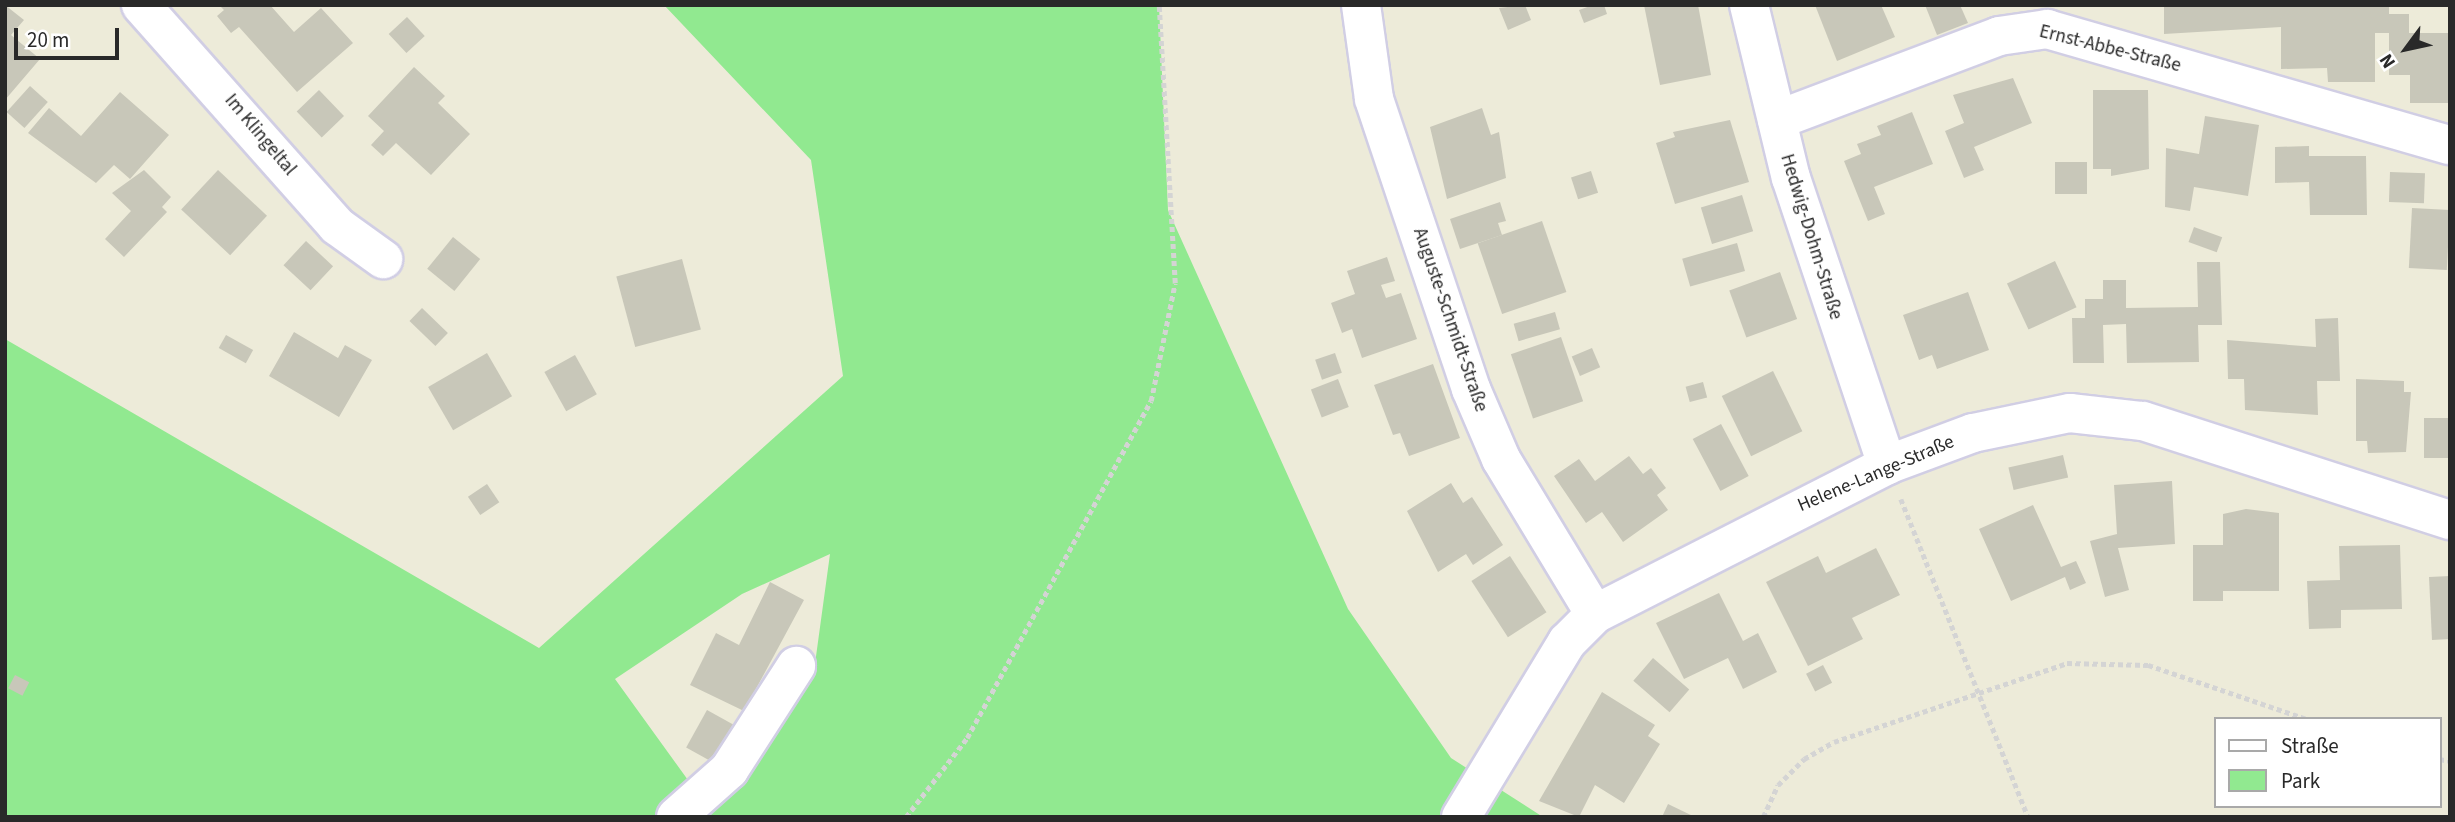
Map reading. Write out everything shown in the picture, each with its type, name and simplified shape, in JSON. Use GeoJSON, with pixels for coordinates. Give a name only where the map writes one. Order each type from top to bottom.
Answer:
{"type":"FeatureCollection","features":[{"type":"Feature","properties":{"kind":"street","name":"Im Klingeltal"},"geometry":{"type":"LineString","coordinates":[[141,5],[337,226],[383,260]]}},
{"type":"Feature","properties":{"kind":"street","name":"Auguste-Schmidt-Straße"},"geometry":{"type":"LineString","coordinates":[[1361,5],[1374,99],[1471,389],[1501,459],[1595,614]]}},
{"type":"Feature","properties":{"kind":"street","name":"Hedwig-Dohm-Straße"},"geometry":{"type":"LineString","coordinates":[[1749,5],[1777,121],[1887,465]]}},
{"type":"Feature","properties":{"kind":"street","name":"Ernst-Abbe-Straße"},"geometry":{"type":"LineString","coordinates":[[1777,121],[1999,36],[2048,29],[2450,145]]}},
{"type":"Feature","properties":{"kind":"street","name":"Helene-Lange-Straße"},"geometry":{"type":"LineString","coordinates":[[1461,817],[1567,642],[1595,614],[1887,465],[2023,419],[2104,415],[2143,421],[2450,520]]}},
{"type":"Feature","properties":{"kind":"street"},"geometry":{"type":"LineString","coordinates":[[676,817],[729,770],[796,666]]}},
{"type":"Feature","properties":{"kind":"path"},"geometry":{"type":"LineString","coordinates":[[906,817],[967,738],[1151,401],[1175,283],[1159,5]]}},
{"type":"Feature","properties":{"kind":"path"},"geometry":{"type":"LineString","coordinates":[[1887,465],[2028,817]]}},
{"type":"Feature","properties":{"kind":"path"},"geometry":{"type":"LineString","coordinates":[[1763,817],[1778,785],[1804,759],[1979,692],[2067,663],[2103,661],[2148,665],[2301,717]]}},
{"type":"Feature","properties":{"kind":"green space"},"geometry":{"type":"Polygon","coordinates":[[[664,5],[1159,5],[1168,210],[1348,609],[1451,758],[1543,817],[698,817],[814,671],[830,554],[742,594],[615,679],[693,787],[656,817],[5,817],[5,339],[539,648],[843,376],[811,160],[664,5]]]}},
{"type":"Feature","properties":{"kind":"building"},"geometry":{"type":"Polygon","coordinates":[[[5,5],[24,20],[11,35],[40,59],[5,100],[5,5]]]}},
{"type":"Feature","properties":{"kind":"building"},"geometry":{"type":"Polygon","coordinates":[[[219,5],[270,5],[294,32],[321,8],[353,43],[297,92],[239,27],[231,33],[217,16],[224,10],[219,5]]]}},
{"type":"Feature","properties":{"kind":"building"},"geometry":{"type":"Polygon","coordinates":[[[1525,5],[1531,20],[1508,30],[1499,8],[1525,5]]]}},
{"type":"Feature","properties":{"kind":"building"},"geometry":{"type":"Polygon","coordinates":[[[1593,5],[1604,5],[1607,14],[1584,23],[1579,10],[1593,5]]]}},
{"type":"Feature","properties":{"kind":"building"},"geometry":{"type":"Polygon","coordinates":[[[1644,5],[1698,5],[1711,75],[1660,85],[1644,5]]]}},
{"type":"Feature","properties":{"kind":"building"},"geometry":{"type":"Polygon","coordinates":[[[1815,5],[1881,5],[1895,37],[1837,61],[1815,5]]]}},
{"type":"Feature","properties":{"kind":"building"},"geometry":{"type":"Polygon","coordinates":[[[1925,5],[1960,5],[1968,23],[1937,35],[1925,5]]]}},
{"type":"Feature","properties":{"kind":"building"},"geometry":{"type":"Polygon","coordinates":[[[2164,5],[2389,5],[2389,14],[2409,14],[2409,33],[2450,33],[2450,103],[2410,103],[2410,75],[2389,75],[2389,33],[2375,33],[2375,82],[2328,82],[2327,68],[2281,69],[2281,27],[2164,34],[2164,5]]]}},
{"type":"Feature","properties":{"kind":"building"},"geometry":{"type":"Polygon","coordinates":[[[407,17],[425,36],[406,53],[389,34],[407,17]]]}},
{"type":"Feature","properties":{"kind":"building"},"geometry":{"type":"Polygon","coordinates":[[[414,67],[445,96],[438,103],[470,134],[431,175],[396,143],[383,156],[371,145],[384,131],[368,116],[414,67]]]}},
{"type":"Feature","properties":{"kind":"building"},"geometry":{"type":"Polygon","coordinates":[[[2013,78],[2032,123],[1974,147],[1984,170],[1964,178],[1945,131],[1964,123],[1953,95],[2013,78]]]}},
{"type":"Feature","properties":{"kind":"building"},"geometry":{"type":"Polygon","coordinates":[[[30,86],[48,102],[24,128],[7,112],[30,86]]]}},
{"type":"Feature","properties":{"kind":"building"},"geometry":{"type":"Polygon","coordinates":[[[319,90],[344,116],[322,137],[297,112],[319,90]]]}},
{"type":"Feature","properties":{"kind":"building"},"geometry":{"type":"Polygon","coordinates":[[[2093,90],[2148,90],[2149,169],[2111,176],[2111,169],[2093,169],[2093,90]]]}},
{"type":"Feature","properties":{"kind":"building"},"geometry":{"type":"Polygon","coordinates":[[[120,92],[169,135],[130,179],[114,165],[96,183],[28,133],[49,108],[81,136],[120,92]]]}},
{"type":"Feature","properties":{"kind":"building"},"geometry":{"type":"Polygon","coordinates":[[[1482,108],[1491,135],[1499,132],[1506,178],[1447,199],[1430,127],[1482,108]]]}},
{"type":"Feature","properties":{"kind":"building"},"geometry":{"type":"Polygon","coordinates":[[[1912,112],[1933,164],[1874,187],[1885,214],[1868,221],[1844,161],[1861,154],[1857,144],[1881,135],[1877,126],[1912,112]]]}},
{"type":"Feature","properties":{"kind":"building"},"geometry":{"type":"Polygon","coordinates":[[[2205,116],[2259,125],[2248,196],[2194,187],[2190,211],[2165,207],[2166,148],[2199,154],[2205,116]]]}},
{"type":"Feature","properties":{"kind":"building"},"geometry":{"type":"Polygon","coordinates":[[[1730,120],[1749,182],[1675,204],[1656,143],[1675,137],[1673,132],[1730,120]]]}},
{"type":"Feature","properties":{"kind":"building"},"geometry":{"type":"Polygon","coordinates":[[[2309,146],[2309,156],[2366,156],[2367,215],[2310,215],[2309,182],[2275,183],[2275,147],[2309,146]]]}},
{"type":"Feature","properties":{"kind":"building"},"geometry":{"type":"Polygon","coordinates":[[[2055,162],[2087,162],[2087,194],[2055,194],[2055,162]]]}},
{"type":"Feature","properties":{"kind":"building"},"geometry":{"type":"Polygon","coordinates":[[[144,170],[171,197],[162,207],[167,212],[124,257],[105,239],[131,211],[112,193],[144,170]]]}},
{"type":"Feature","properties":{"kind":"building"},"geometry":{"type":"Polygon","coordinates":[[[218,170],[267,216],[230,255],[181,209],[218,170]]]}},
{"type":"Feature","properties":{"kind":"building"},"geometry":{"type":"Polygon","coordinates":[[[1591,171],[1598,193],[1578,199],[1571,177],[1591,171]]]}},
{"type":"Feature","properties":{"kind":"building"},"geometry":{"type":"Polygon","coordinates":[[[2390,172],[2425,173],[2424,203],[2389,202],[2390,172]]]}},
{"type":"Feature","properties":{"kind":"building"},"geometry":{"type":"Polygon","coordinates":[[[1742,195],[1753,231],[1712,244],[1701,208],[1742,195]]]}},
{"type":"Feature","properties":{"kind":"building"},"geometry":{"type":"Polygon","coordinates":[[[1500,202],[1506,221],[1498,223],[1502,235],[1460,249],[1450,219],[1500,202]]]}},
{"type":"Feature","properties":{"kind":"building"},"geometry":{"type":"Polygon","coordinates":[[[2412,208],[2450,210],[2447,270],[2409,268],[2412,208]]]}},
{"type":"Feature","properties":{"kind":"building"},"geometry":{"type":"Polygon","coordinates":[[[1542,221],[1566,292],[1502,314],[1478,243],[1542,221]]]}},
{"type":"Feature","properties":{"kind":"building"},"geometry":{"type":"Polygon","coordinates":[[[2194,227],[2222,237],[2217,252],[2189,242],[2194,227]]]}},
{"type":"Feature","properties":{"kind":"building"},"geometry":{"type":"Polygon","coordinates":[[[453,237],[480,259],[454,291],[427,269],[453,237]]]}},
{"type":"Feature","properties":{"kind":"building"},"geometry":{"type":"Polygon","coordinates":[[[306,241],[333,266],[311,290],[283,265],[306,241]]]}},
{"type":"Feature","properties":{"kind":"building"},"geometry":{"type":"Polygon","coordinates":[[[1737,243],[1745,271],[1690,287],[1682,259],[1737,243]]]}},
{"type":"Feature","properties":{"kind":"building"},"geometry":{"type":"Polygon","coordinates":[[[1387,257],[1395,281],[1381,285],[1386,298],[1401,293],[1417,339],[1362,358],[1352,329],[1342,333],[1331,303],[1355,294],[1347,271],[1387,257]]]}},
{"type":"Feature","properties":{"kind":"building"},"geometry":{"type":"Polygon","coordinates":[[[682,259],[701,330],[635,347],[616,277],[682,259]]]}},
{"type":"Feature","properties":{"kind":"building"},"geometry":{"type":"Polygon","coordinates":[[[2055,261],[2077,307],[2029,330],[2007,283],[2055,261]]]}},
{"type":"Feature","properties":{"kind":"building"},"geometry":{"type":"Polygon","coordinates":[[[2197,262],[2220,262],[2222,325],[2198,325],[2199,362],[2127,363],[2126,324],[2103,325],[2104,363],[2073,363],[2072,318],[2085,318],[2085,299],[2103,299],[2103,280],[2126,280],[2126,308],[2198,307],[2197,262]]]}},
{"type":"Feature","properties":{"kind":"building"},"geometry":{"type":"Polygon","coordinates":[[[1780,272],[1797,319],[1746,337],[1729,290],[1780,272]]]}},
{"type":"Feature","properties":{"kind":"building"},"geometry":{"type":"Polygon","coordinates":[[[1968,292],[1989,350],[1937,369],[1932,355],[1919,360],[1903,315],[1968,292]]]}},
{"type":"Feature","properties":{"kind":"building"},"geometry":{"type":"Polygon","coordinates":[[[422,308],[448,333],[435,346],[409,321],[422,308]]]}},
{"type":"Feature","properties":{"kind":"building"},"geometry":{"type":"Polygon","coordinates":[[[1555,312],[1560,329],[1519,341],[1514,324],[1555,312]]]}},
{"type":"Feature","properties":{"kind":"building"},"geometry":{"type":"Polygon","coordinates":[[[2338,318],[2340,381],[2317,381],[2318,415],[2245,410],[2244,379],[2228,379],[2227,340],[2316,347],[2315,319],[2338,318]]]}},
{"type":"Feature","properties":{"kind":"building"},"geometry":{"type":"Polygon","coordinates":[[[294,332],[338,358],[345,345],[372,360],[339,417],[269,376],[294,332]]]}},
{"type":"Feature","properties":{"kind":"building"},"geometry":{"type":"Polygon","coordinates":[[[226,335],[253,350],[246,363],[219,348],[226,335]]]}},
{"type":"Feature","properties":{"kind":"building"},"geometry":{"type":"Polygon","coordinates":[[[1561,337],[1583,401],[1533,419],[1511,354],[1561,337]]]}},
{"type":"Feature","properties":{"kind":"building"},"geometry":{"type":"Polygon","coordinates":[[[1592,348],[1600,367],[1580,376],[1572,357],[1592,348]]]}},
{"type":"Feature","properties":{"kind":"building"},"geometry":{"type":"Polygon","coordinates":[[[487,353],[512,396],[453,430],[428,387],[487,353]]]}},
{"type":"Feature","properties":{"kind":"building"},"geometry":{"type":"Polygon","coordinates":[[[1335,353],[1342,373],[1322,380],[1315,360],[1335,353]]]}},
{"type":"Feature","properties":{"kind":"building"},"geometry":{"type":"Polygon","coordinates":[[[575,355],[597,394],[566,411],[544,372],[575,355]]]}},
{"type":"Feature","properties":{"kind":"building"},"geometry":{"type":"Polygon","coordinates":[[[1433,364],[1460,438],[1409,456],[1400,433],[1393,435],[1374,385],[1433,364]]]}},
{"type":"Feature","properties":{"kind":"building"},"geometry":{"type":"Polygon","coordinates":[[[1773,371],[1802,431],[1751,456],[1722,396],[1773,371]]]}},
{"type":"Feature","properties":{"kind":"building"},"geometry":{"type":"Polygon","coordinates":[[[1338,379],[1349,407],[1322,417],[1311,389],[1338,379]]]}},
{"type":"Feature","properties":{"kind":"building"},"geometry":{"type":"Polygon","coordinates":[[[2356,379],[2404,381],[2404,392],[2411,392],[2406,452],[2368,453],[2367,441],[2356,441],[2356,379]]]}},
{"type":"Feature","properties":{"kind":"building"},"geometry":{"type":"Polygon","coordinates":[[[1703,382],[1707,397],[1690,402],[1686,387],[1703,382]]]}},
{"type":"Feature","properties":{"kind":"building"},"geometry":{"type":"Polygon","coordinates":[[[2424,418],[2450,418],[2450,458],[2424,458],[2424,418]]]}},
{"type":"Feature","properties":{"kind":"building"},"geometry":{"type":"Polygon","coordinates":[[[1721,424],[1749,476],[1720,491],[1693,439],[1721,424]]]}},
{"type":"Feature","properties":{"kind":"building"},"geometry":{"type":"Polygon","coordinates":[[[2063,455],[2068,477],[2014,490],[2008,468],[2063,455]]]}},
{"type":"Feature","properties":{"kind":"building"},"geometry":{"type":"Polygon","coordinates":[[[1629,456],[1643,474],[1651,468],[1666,488],[1657,495],[1668,510],[1623,542],[1602,512],[1586,523],[1554,476],[1579,459],[1595,481],[1629,456]]]}},
{"type":"Feature","properties":{"kind":"building"},"geometry":{"type":"Polygon","coordinates":[[[2172,481],[2175,544],[2118,548],[2129,590],[2105,597],[2090,541],[2117,534],[2114,485],[2172,481]]]}},
{"type":"Feature","properties":{"kind":"building"},"geometry":{"type":"Polygon","coordinates":[[[1451,483],[1463,503],[1472,497],[1503,545],[1473,565],[1466,554],[1438,572],[1407,511],[1451,483]]]}},
{"type":"Feature","properties":{"kind":"building"},"geometry":{"type":"Polygon","coordinates":[[[487,484],[499,502],[480,515],[468,497],[487,484]]]}},
{"type":"Feature","properties":{"kind":"building"},"geometry":{"type":"Polygon","coordinates":[[[2033,505],[2061,567],[2076,561],[2086,583],[2070,590],[2065,577],[2011,601],[1979,529],[2033,505]]]}},
{"type":"Feature","properties":{"kind":"building"},"geometry":{"type":"Polygon","coordinates":[[[2246,509],[2279,513],[2279,591],[2223,591],[2223,601],[2193,601],[2193,545],[2223,545],[2223,514],[2246,509]]]}},
{"type":"Feature","properties":{"kind":"building"},"geometry":{"type":"Polygon","coordinates":[[[2400,545],[2402,609],[2341,610],[2341,628],[2309,629],[2307,581],[2340,580],[2339,546],[2400,545]]]}},
{"type":"Feature","properties":{"kind":"building"},"geometry":{"type":"Polygon","coordinates":[[[1876,548],[1900,595],[1852,618],[1863,639],[1808,666],[1766,582],[1818,556],[1826,573],[1876,548]]]}},
{"type":"Feature","properties":{"kind":"building"},"geometry":{"type":"Polygon","coordinates":[[[1510,556],[1546,612],[1508,637],[1471,581],[1510,556]]]}},
{"type":"Feature","properties":{"kind":"building"},"geometry":{"type":"Polygon","coordinates":[[[2450,576],[2450,639],[2432,640],[2429,577],[2450,576]]]}},
{"type":"Feature","properties":{"kind":"building"},"geometry":{"type":"Polygon","coordinates":[[[770,582],[804,600],[744,711],[690,685],[716,633],[739,645],[770,582]]]}},
{"type":"Feature","properties":{"kind":"building"},"geometry":{"type":"Polygon","coordinates":[[[1719,593],[1743,641],[1758,633],[1777,672],[1743,689],[1728,658],[1684,679],[1656,623],[1719,593]]]}},
{"type":"Feature","properties":{"kind":"building"},"geometry":{"type":"Polygon","coordinates":[[[1653,658],[1689,689],[1670,712],[1633,681],[1653,658]]]}},
{"type":"Feature","properties":{"kind":"building"},"geometry":{"type":"Polygon","coordinates":[[[1823,665],[1832,683],[1815,691],[1806,674],[1823,665]]]}},
{"type":"Feature","properties":{"kind":"building"},"geometry":{"type":"Polygon","coordinates":[[[15,675],[29,682],[22,696],[8,688],[15,675]]]}},
{"type":"Feature","properties":{"kind":"building"},"geometry":{"type":"Polygon","coordinates":[[[1602,692],[1655,725],[1648,736],[1660,744],[1624,803],[1595,785],[1579,817],[1539,801],[1602,692]]]}},
{"type":"Feature","properties":{"kind":"building"},"geometry":{"type":"Polygon","coordinates":[[[707,710],[736,726],[715,764],[686,748],[707,710]]]}},
{"type":"Feature","properties":{"kind":"building"},"geometry":{"type":"Polygon","coordinates":[[[1668,804],[1695,817],[1662,817],[1668,804]]]}}]}
